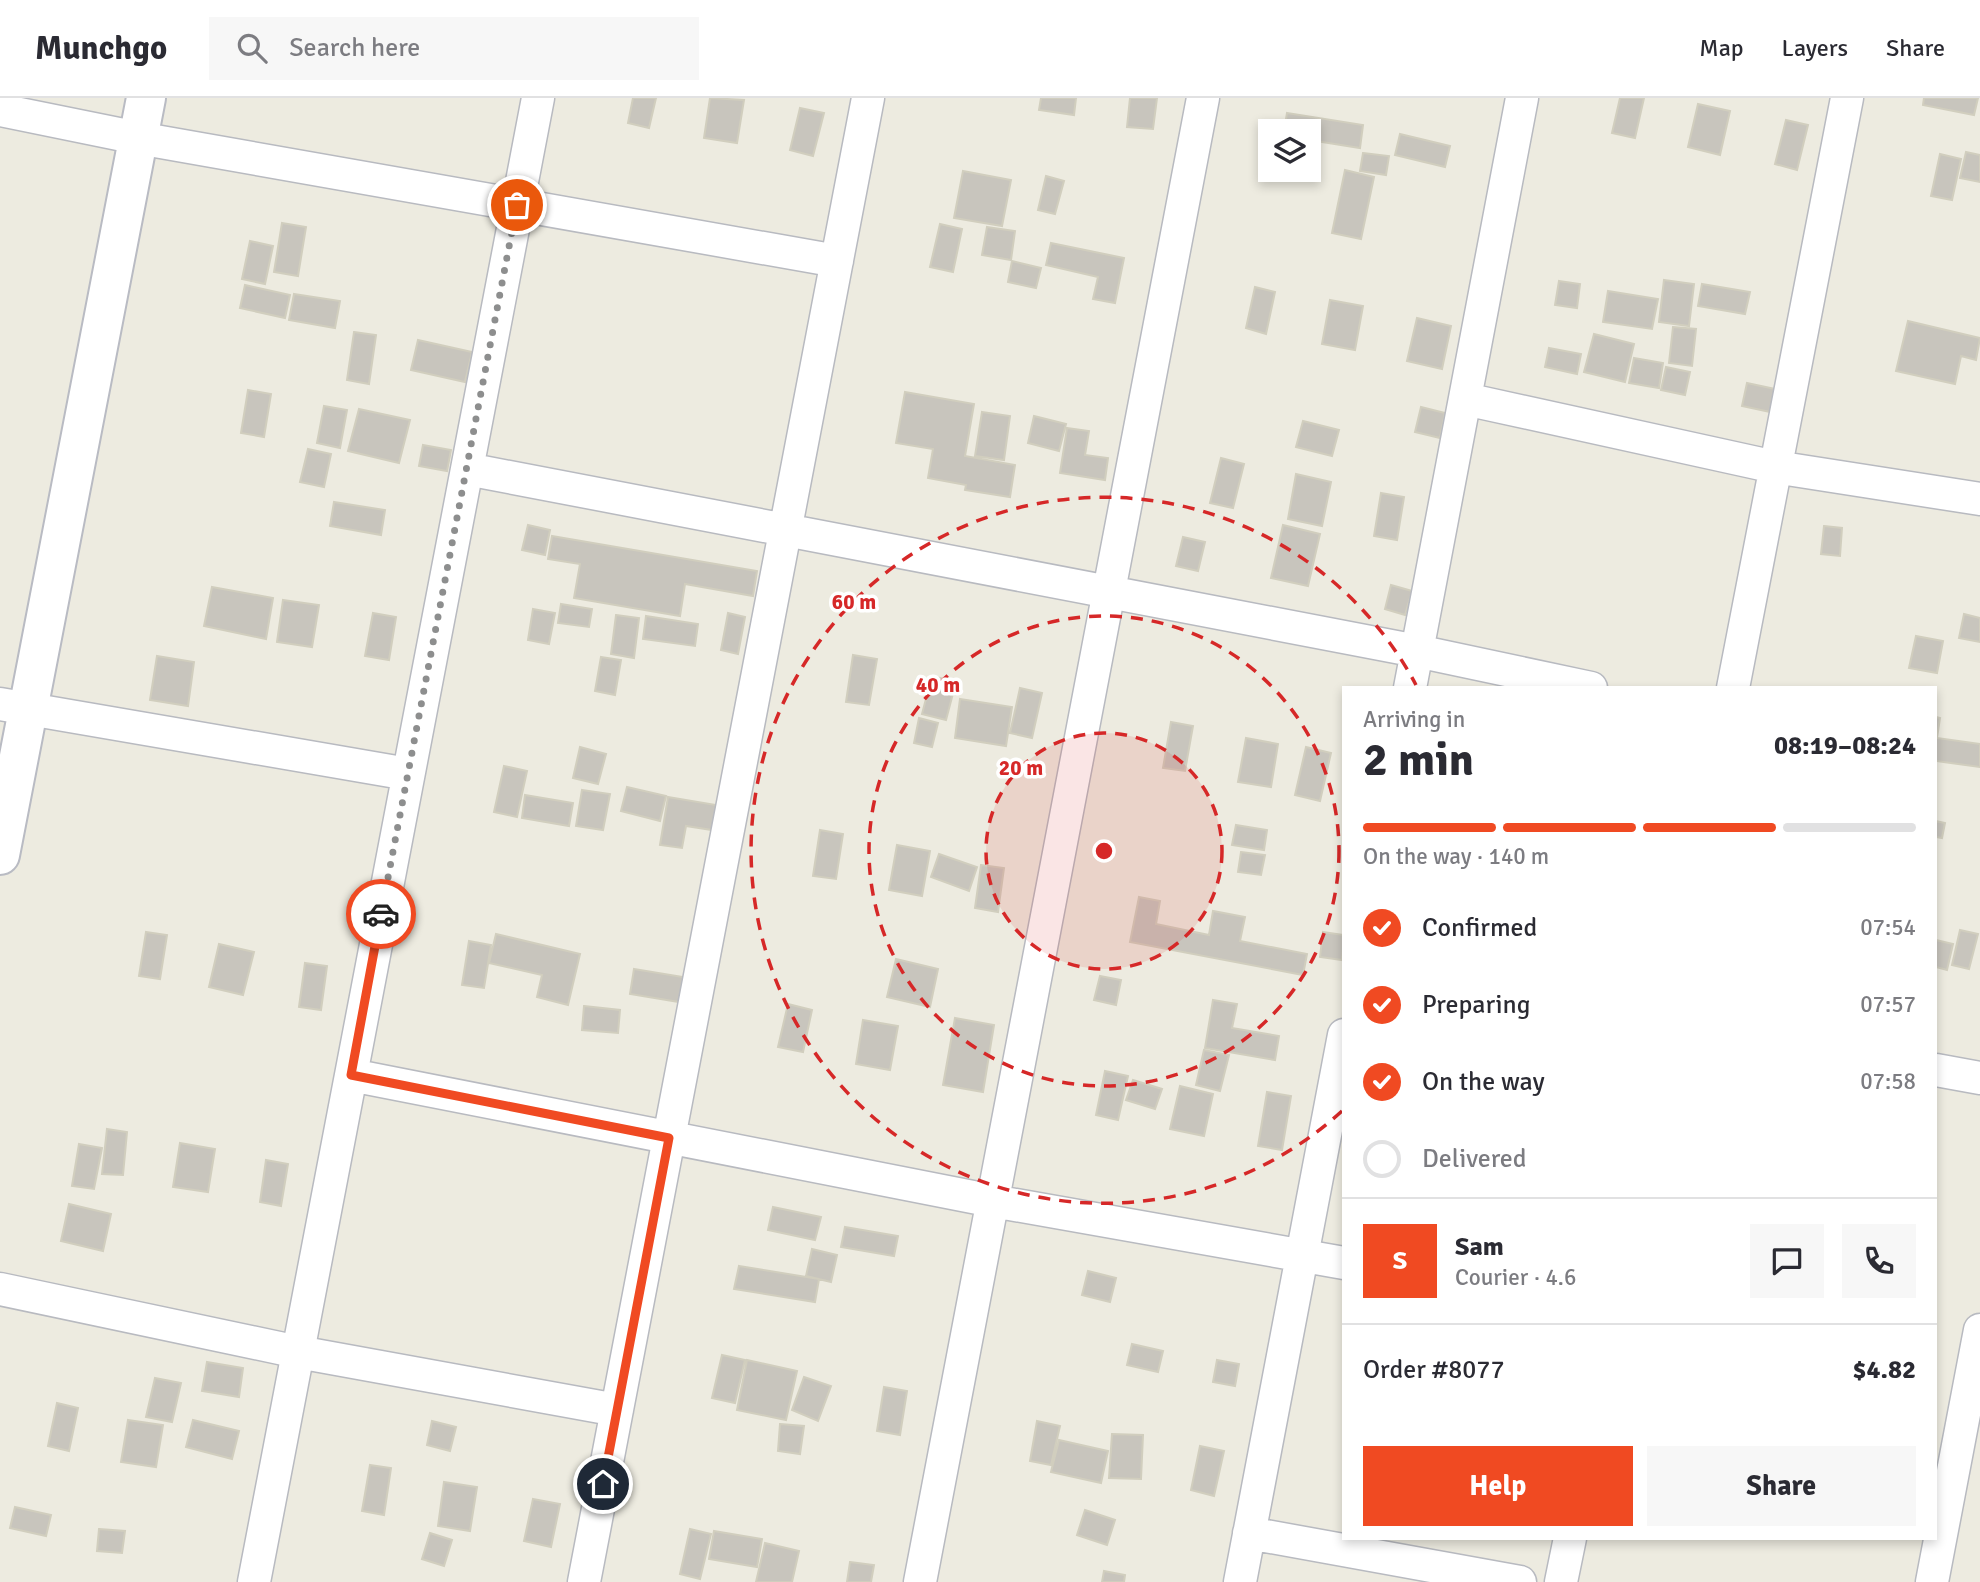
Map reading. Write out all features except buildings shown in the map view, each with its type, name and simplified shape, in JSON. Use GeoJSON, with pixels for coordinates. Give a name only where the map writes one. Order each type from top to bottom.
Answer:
{"type":"FeatureCollection","features":[{"type":"Feature","properties":{"kind":"street"},"geometry":{"type":"LineString","coordinates":[[0,855],[14,707],[146,98]]}},
{"type":"Feature","properties":{"kind":"street"},"geometry":{"type":"LineString","coordinates":[[254,1582],[538,98]]}},
{"type":"Feature","properties":{"kind":"street"},"geometry":{"type":"LineString","coordinates":[[584,1582],[868,98]]}},
{"type":"Feature","properties":{"kind":"street"},"geometry":{"type":"LineString","coordinates":[[920,1582],[1203,98]]}},
{"type":"Feature","properties":{"kind":"street"},"geometry":{"type":"LineString","coordinates":[[1410,686],[1522,98]]}},
{"type":"Feature","properties":{"kind":"street"},"geometry":{"type":"LineString","coordinates":[[1733,686],[1847,98]]}},
{"type":"Feature","properties":{"kind":"street"},"geometry":{"type":"LineString","coordinates":[[0,110],[138,138],[837,261]]}},
{"type":"Feature","properties":{"kind":"street"},"geometry":{"type":"LineString","coordinates":[[1465,399],[1776,467],[1980,499]]}},
{"type":"Feature","properties":{"kind":"street"},"geometry":{"type":"LineString","coordinates":[[467,469],[1417,651],[1582,686]]}},
{"type":"Feature","properties":{"kind":"street"},"geometry":{"type":"LineString","coordinates":[[14,707],[408,774]]}},
{"type":"Feature","properties":{"kind":"street"},"geometry":{"type":"LineString","coordinates":[[1240,1582],[1342,1045]]}},
{"type":"Feature","properties":{"kind":"street"},"geometry":{"type":"LineString","coordinates":[[1937,1070],[1980,1078]]}},
{"type":"Feature","properties":{"kind":"street"},"geometry":{"type":"LineString","coordinates":[[351,1075],[993,1201],[1342,1263]]}},
{"type":"Feature","properties":{"kind":"street"},"geometry":{"type":"LineString","coordinates":[[0,1289],[298,1352],[617,1410]]}},
{"type":"Feature","properties":{"kind":"street"},"geometry":{"type":"LineString","coordinates":[[1932,1582],[1980,1330]]}},
{"type":"Feature","properties":{"kind":"street"},"geometry":{"type":"LineString","coordinates":[[1249,1533],[1520,1582]]}},
{"type":"Feature","properties":{"kind":"street"},"geometry":{"type":"LineString","coordinates":[[1561,1582],[1570,1540]]}},
{"type":"Feature","properties":{"kind":"way so far"},"geometry":{"type":"LineString","coordinates":[[381,914],[517,205]]}},
{"type":"Feature","properties":{"kind":"route"},"geometry":{"type":"LineString","coordinates":[[381,914],[351,1075],[669,1138],[603,1484]]}}]}
